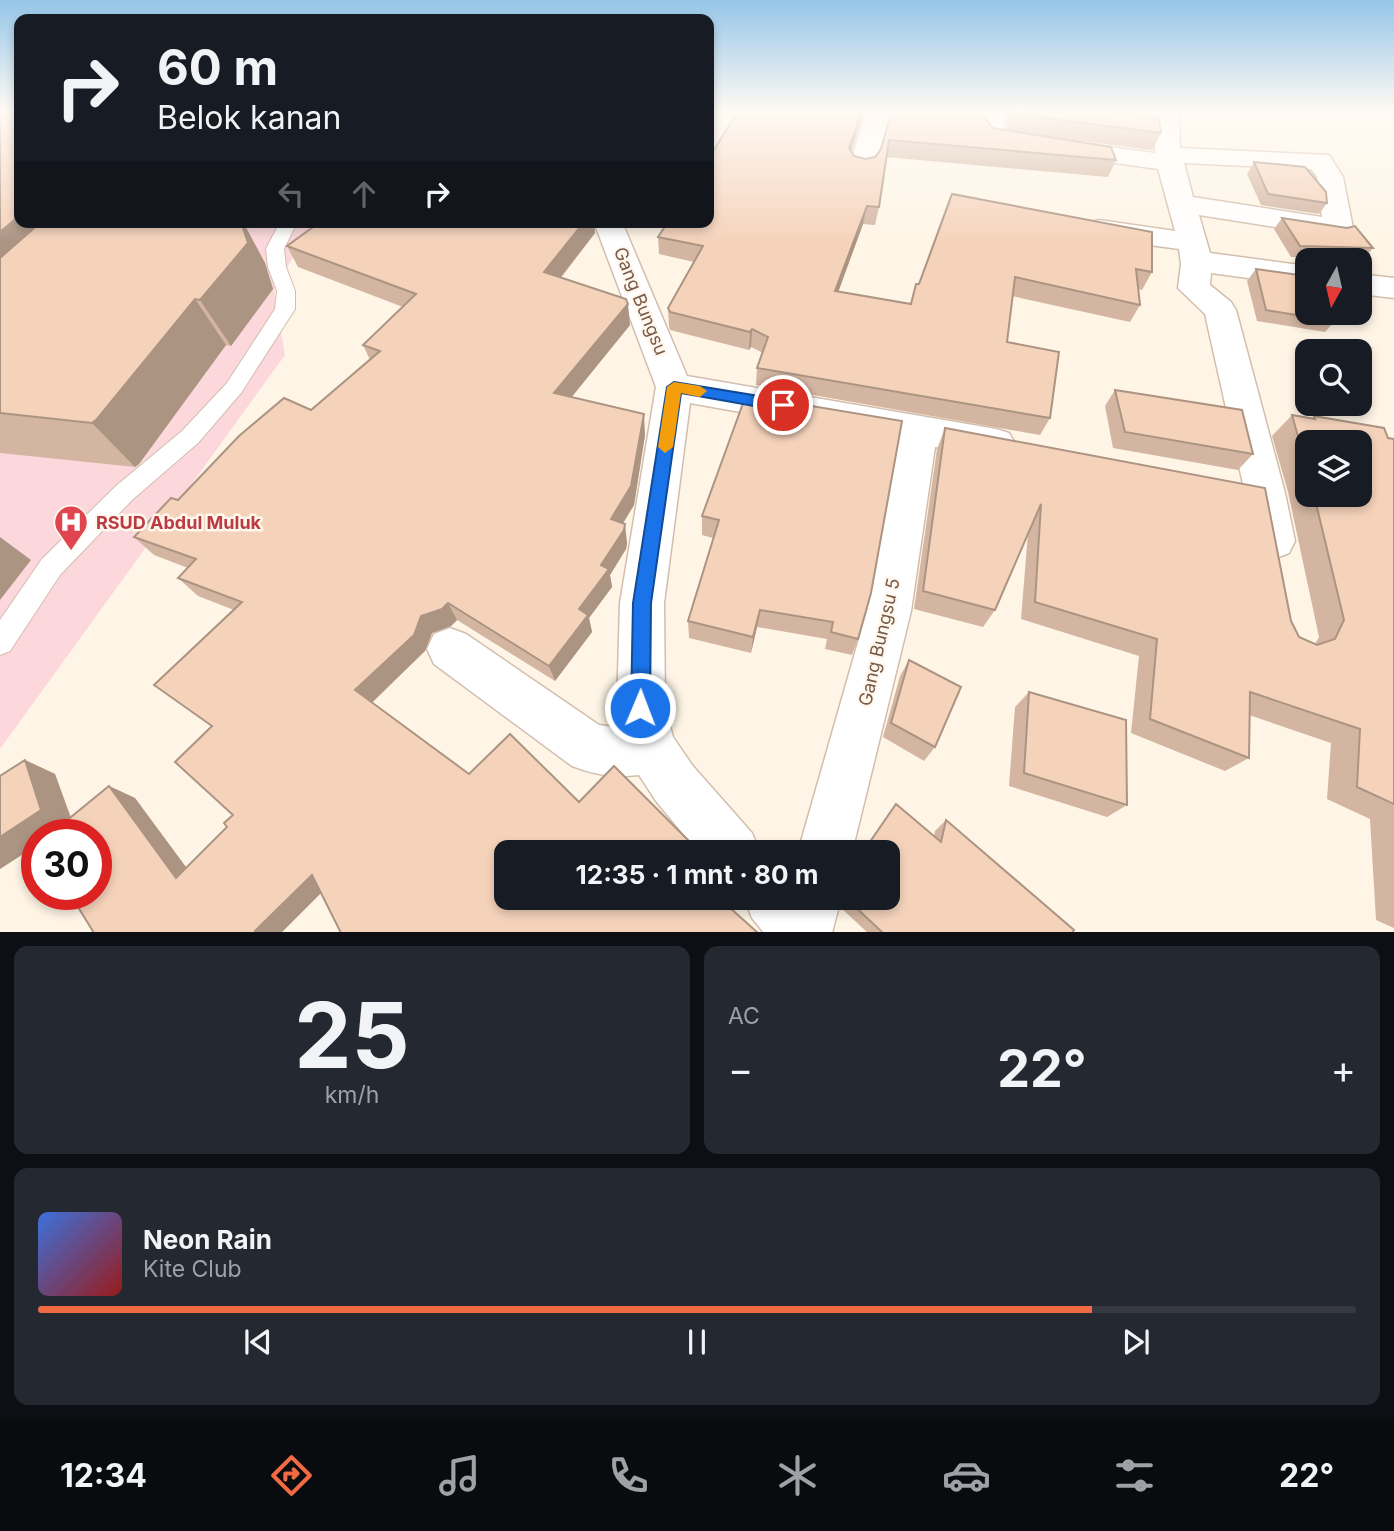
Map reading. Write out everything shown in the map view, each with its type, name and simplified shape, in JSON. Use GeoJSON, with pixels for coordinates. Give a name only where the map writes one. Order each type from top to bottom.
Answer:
{"type":"FeatureCollection","features":[{"type":"Feature","properties":{"kind":"street"},"geometry":{"type":"LineString","coordinates":[[862,166],[866,154]]}},
{"type":"Feature","properties":{"kind":"street"},"geometry":{"type":"LineString","coordinates":[[1171,154],[1193,252],[1194,288],[1220,310],[1265,493],[1280,572]]}},
{"type":"Feature","properties":{"kind":"street"},"geometry":{"type":"LineString","coordinates":[[1181,204],[1338,228],[1330,177],[1320,161],[1275,154]]}},
{"type":"Feature","properties":{"kind":"street"},"geometry":{"type":"LineString","coordinates":[[1077,226],[1295,273]]}},
{"type":"Feature","properties":{"kind":"street","name":"Gang Bungsu"},"geometry":{"type":"LineString","coordinates":[[610,228],[674,387]]}},
{"type":"Feature","properties":{"kind":"street"},"geometry":{"type":"LineString","coordinates":[[1372,285],[1394,288]]}},
{"type":"Feature","properties":{"kind":"street"},"geometry":{"type":"LineString","coordinates":[[723,840],[674,783],[650,749],[640,708],[642,603],[674,387],[1024,448]]}},
{"type":"Feature","properties":{"kind":"street","name":"Gang Bungsu 5"},"geometry":{"type":"LineString","coordinates":[[828,840],[889,611],[919,429]]}},
{"type":"Feature","properties":{"kind":"street"},"geometry":{"type":"LineString","coordinates":[[1225,485],[1265,493]]}},
{"type":"Feature","properties":{"kind":"street"},"geometry":{"type":"LineString","coordinates":[[450,649],[590,748],[617,753],[650,749]]}},
{"type":"Feature","properties":{"kind":"street"},"geometry":{"type":"LineString","coordinates":[[782,910],[801,932]]}},
{"type":"Feature","properties":{"kind":"street"},"geometry":{"type":"LineString","coordinates":[[802,932],[809,910]]}},
{"type":"Feature","properties":{"kind":"lane"},"geometry":{"type":"LineString","coordinates":[[0,642],[51,567],[124,493],[190,436],[234,388],[285,309],[286,291],[277,267],[275,249],[286,228]]}},
{"type":"Feature","properties":{"kind":"shaded area","name":"RSUD Abdul Muluk"},"geometry":{"type":"Polygon","coordinates":[[[0,154],[14,154],[14,228],[316,228],[302,242],[274,290],[285,355],[0,749],[0,154]]]}},
{"type":"Feature","properties":{"kind":"building"},"geometry":{"type":"Polygon","coordinates":[[[0,154],[14,154],[14,220],[0,232],[0,154]]]}},
{"type":"Feature","properties":{"kind":"building"},"geometry":{"type":"Polygon","coordinates":[[[714,154],[853,154],[865,159],[887,154],[879,207],[867,206],[835,291],[911,304],[916,284],[919,284],[952,194],[1152,232],[1152,272],[1136,269],[1140,305],[1015,277],[1007,342],[1059,352],[1050,418],[757,368],[768,337],[752,329],[750,332],[670,312],[668,308],[703,246],[658,237],[664,228],[714,228],[714,154]]]}},
{"type":"Feature","properties":{"kind":"building"},"geometry":{"type":"Polygon","coordinates":[[[1053,154],[1114,154],[1116,160],[1053,154]]]}},
{"type":"Feature","properties":{"kind":"building"},"geometry":{"type":"Polygon","coordinates":[[[1254,162],[1305,167],[1326,192],[1327,203],[1268,194],[1254,162]]]}},
{"type":"Feature","properties":{"kind":"building"},"geometry":{"type":"Polygon","coordinates":[[[1282,218],[1347,228],[1355,226],[1373,248],[1300,246],[1282,218]]]}},
{"type":"Feature","properties":{"kind":"building"},"geometry":{"type":"Polygon","coordinates":[[[34,228],[243,228],[248,243],[200,300],[195,299],[92,423],[0,413],[0,258],[34,228]]]}},
{"type":"Feature","properties":{"kind":"building"},"geometry":{"type":"Polygon","coordinates":[[[312,228],[579,228],[544,272],[626,299],[628,304],[554,393],[644,414],[631,486],[611,519],[625,524],[624,530],[601,565],[609,569],[579,609],[588,615],[549,666],[448,603],[442,609],[421,616],[414,635],[355,690],[469,774],[510,734],[579,802],[614,766],[688,840],[494,840],[494,910],[732,910],[757,932],[340,932],[312,875],[256,932],[93,932],[80,910],[112,910],[112,819],[69,819],[109,786],[176,878],[227,827],[224,823],[233,815],[175,762],[212,726],[154,685],[242,602],[178,578],[196,559],[134,537],[171,498],[178,500],[239,436],[284,398],[311,410],[380,351],[363,345],[416,294],[287,246],[312,228]]]}},
{"type":"Feature","properties":{"kind":"building"},"geometry":{"type":"Polygon","coordinates":[[[1256,269],[1295,274],[1295,315],[1266,310],[1256,269]]]}},
{"type":"Feature","properties":{"kind":"building"},"geometry":{"type":"Polygon","coordinates":[[[1115,390],[1242,410],[1253,454],[1125,432],[1115,390]]]}},
{"type":"Feature","properties":{"kind":"building"},"geometry":{"type":"Polygon","coordinates":[[[746,395],[902,421],[871,593],[858,639],[831,632],[833,622],[760,610],[753,637],[688,621],[719,520],[702,516],[746,395]]]}},
{"type":"Feature","properties":{"kind":"building"},"geometry":{"type":"Polygon","coordinates":[[[1292,415],[1384,428],[1388,438],[1394,439],[1394,804],[1357,787],[1360,729],[1250,692],[1249,758],[1150,719],[1157,639],[1035,602],[1041,504],[995,610],[923,591],[945,428],[1265,488],[1291,621],[1299,637],[1317,645],[1335,639],[1344,620],[1317,507],[1372,507],[1372,430],[1296,430],[1292,415]]]}},
{"type":"Feature","properties":{"kind":"building"},"geometry":{"type":"Polygon","coordinates":[[[909,660],[961,687],[935,747],[891,723],[909,660]]]}},
{"type":"Feature","properties":{"kind":"building"},"geometry":{"type":"Polygon","coordinates":[[[1029,692],[1126,720],[1127,805],[1024,773],[1029,692]]]}},
{"type":"Feature","properties":{"kind":"building"},"geometry":{"type":"Polygon","coordinates":[[[25,760],[41,810],[27,819],[21,819],[21,823],[0,837],[0,776],[25,760]]]}},
{"type":"Feature","properties":{"kind":"building"},"geometry":{"type":"Polygon","coordinates":[[[896,804],[941,842],[946,820],[1074,930],[1073,932],[882,932],[859,910],[900,910],[900,840],[871,840],[896,804]]]}},
{"type":"Feature","properties":{"kind":"slow traffic"},"geometry":{"type":"LineString","coordinates":[[665,447],[674,387],[700,391]]}},
{"type":"Feature","properties":{"kind":"place","name":"RSUD Abdul Muluk"},"geometry":{"type":"Point","coordinates":[71,552]}},
{"type":"Feature","properties":{"kind":"route"},"geometry":{"type":"LineString","coordinates":[[640,708],[642,603],[674,387],[783,405]]}}]}
